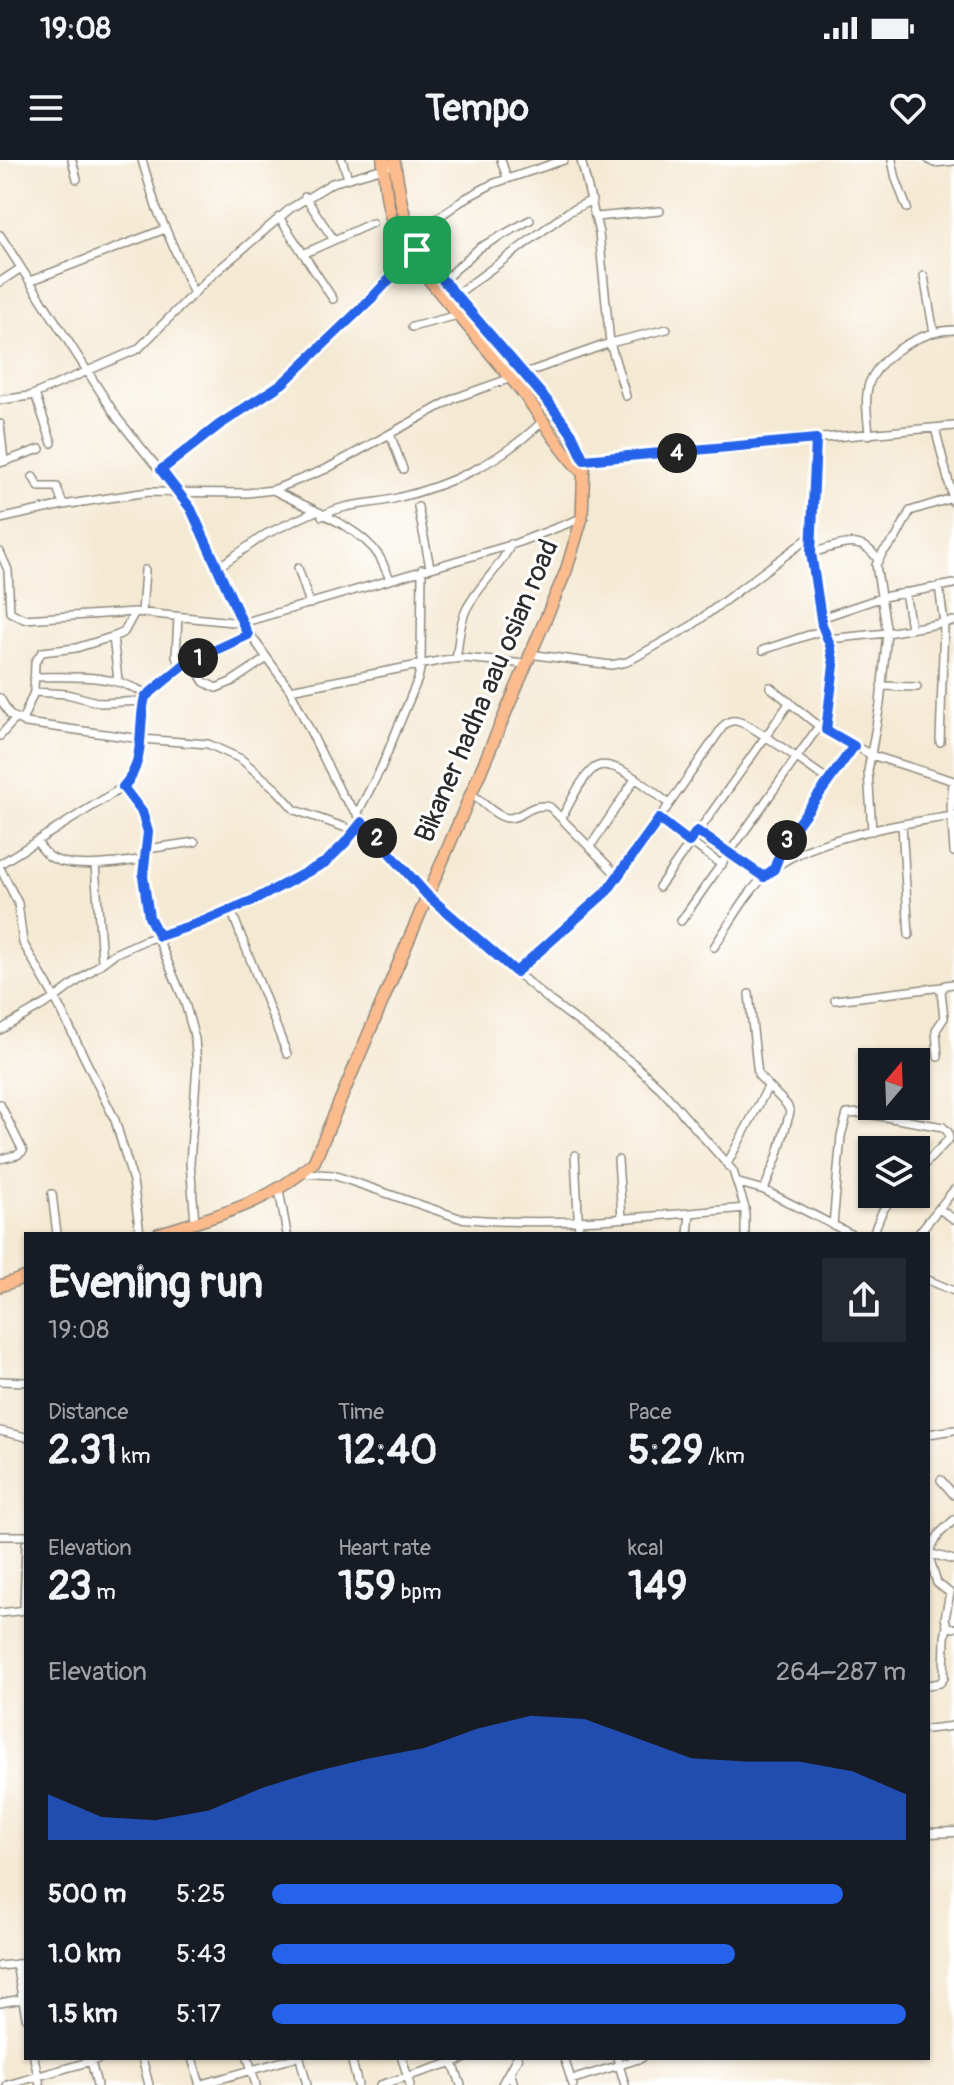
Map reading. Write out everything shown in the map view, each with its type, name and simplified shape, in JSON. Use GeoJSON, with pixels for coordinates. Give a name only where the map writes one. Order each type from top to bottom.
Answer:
{"type":"FeatureCollection","features":[{"type":"Feature","properties":{"kind":"main road","name":"Bikaner hadha aau osian road"},"geometry":{"type":"LineString","coordinates":[[388,163],[412,236],[414,253],[458,315],[579,465]]}},
{"type":"Feature","properties":{"kind":"main road","name":"Bikaner hadha aau osian road"},"geometry":{"type":"LineString","coordinates":[[164,1232],[279,1190],[314,1162],[566,571],[582,518],[579,465],[572,434],[456,295],[397,237],[384,185],[388,163]]}},
{"type":"Feature","properties":{"kind":"main road"},"geometry":{"type":"LineString","coordinates":[[0,1286],[24,1278]]}},
{"type":"Feature","properties":{"kind":"street"},"geometry":{"type":"LineString","coordinates":[[72,160],[77,179]]}},
{"type":"Feature","properties":{"kind":"street"},"geometry":{"type":"LineString","coordinates":[[142,160],[165,229],[194,294]]}},
{"type":"Feature","properties":{"kind":"street"},"geometry":{"type":"LineString","coordinates":[[342,160],[348,178]]}},
{"type":"Feature","properties":{"kind":"street"},"geometry":{"type":"LineString","coordinates":[[501,160],[507,178]]}},
{"type":"Feature","properties":{"kind":"street"},"geometry":{"type":"LineString","coordinates":[[412,236],[466,198],[507,178],[564,160]]}},
{"type":"Feature","properties":{"kind":"street"},"geometry":{"type":"LineString","coordinates":[[581,160],[596,217],[610,343],[626,396]]}},
{"type":"Feature","properties":{"kind":"street"},"geometry":{"type":"LineString","coordinates":[[892,160],[907,208]]}},
{"type":"Feature","properties":{"kind":"street"},"geometry":{"type":"LineString","coordinates":[[929,160],[934,163],[954,161]]}},
{"type":"Feature","properties":{"kind":"street"},"geometry":{"type":"LineString","coordinates":[[0,388],[1,400],[35,394],[138,349],[194,294],[305,197],[332,183],[388,163]]}},
{"type":"Feature","properties":{"kind":"street"},"geometry":{"type":"LineString","coordinates":[[305,197],[334,240]]}},
{"type":"Feature","properties":{"kind":"street"},"geometry":{"type":"LineString","coordinates":[[456,295],[568,212],[592,200]]}},
{"type":"Feature","properties":{"kind":"street"},"geometry":{"type":"LineString","coordinates":[[596,217],[660,211]]}},
{"type":"Feature","properties":{"kind":"street"},"geometry":{"type":"LineString","coordinates":[[279,217],[333,299]]}},
{"type":"Feature","properties":{"kind":"street"},"geometry":{"type":"LineString","coordinates":[[443,281],[479,248],[530,220]]}},
{"type":"Feature","properties":{"kind":"street"},"geometry":{"type":"LineString","coordinates":[[303,254],[372,223]]}},
{"type":"Feature","properties":{"kind":"street"},"geometry":{"type":"LineString","coordinates":[[30,281],[165,229]]}},
{"type":"Feature","properties":{"kind":"street"},"geometry":{"type":"LineString","coordinates":[[0,235],[118,419],[191,509],[248,635],[290,690],[342,795],[362,822],[427,895],[516,972],[633,1063],[661,1089],[727,1164],[739,1183],[745,1208],[745,1232]]}},
{"type":"Feature","properties":{"kind":"street"},"geometry":{"type":"LineString","coordinates":[[161,470],[219,425],[283,383],[414,253]]}},
{"type":"Feature","properties":{"kind":"street"},"geometry":{"type":"LineString","coordinates":[[0,282],[21,268]]}},
{"type":"Feature","properties":{"kind":"street"},"geometry":{"type":"LineString","coordinates":[[924,276],[934,333]]}},
{"type":"Feature","properties":{"kind":"street"},"geometry":{"type":"LineString","coordinates":[[412,327],[458,315]]}},
{"type":"Feature","properties":{"kind":"street"},"geometry":{"type":"LineString","coordinates":[[0,519],[63,505],[148,492],[273,490],[326,469],[455,398],[509,376],[610,343],[667,329]]}},
{"type":"Feature","properties":{"kind":"street"},"geometry":{"type":"LineString","coordinates":[[869,435],[867,390],[871,379],[902,348],[934,333],[954,330]]}},
{"type":"Feature","properties":{"kind":"street"},"geometry":{"type":"LineString","coordinates":[[35,394],[52,443]]}},
{"type":"Feature","properties":{"kind":"street"},"geometry":{"type":"LineString","coordinates":[[217,568],[266,534],[318,514],[339,507],[397,498],[464,477],[503,453],[544,420]]}},
{"type":"Feature","properties":{"kind":"street"},"geometry":{"type":"LineString","coordinates":[[0,424],[2,462],[40,449]]}},
{"type":"Feature","properties":{"kind":"street"},"geometry":{"type":"LineString","coordinates":[[579,465],[954,426]]}},
{"type":"Feature","properties":{"kind":"street"},"geometry":{"type":"LineString","coordinates":[[872,831],[868,797],[871,755],[887,633],[883,597],[876,572],[878,560],[896,538],[910,511],[953,501],[935,428]]}},
{"type":"Feature","properties":{"kind":"street"},"geometry":{"type":"LineString","coordinates":[[390,434],[403,469]]}},
{"type":"Feature","properties":{"kind":"street"},"geometry":{"type":"LineString","coordinates":[[681,921],[822,728],[834,670],[821,618],[811,553],[816,439]]}},
{"type":"Feature","properties":{"kind":"street"},"geometry":{"type":"LineString","coordinates":[[33,477],[39,487],[57,487],[63,505]]}},
{"type":"Feature","properties":{"kind":"street"},"geometry":{"type":"LineString","coordinates":[[273,490],[352,530],[379,556],[390,579]]}},
{"type":"Feature","properties":{"kind":"street"},"geometry":{"type":"LineString","coordinates":[[357,814],[381,768],[421,664],[426,568],[418,507]]}},
{"type":"Feature","properties":{"kind":"street"},"geometry":{"type":"LineString","coordinates":[[0,613],[10,612],[24,619],[36,620],[139,612],[242,623],[511,544],[582,518]]}},
{"type":"Feature","properties":{"kind":"street"},"geometry":{"type":"LineString","coordinates":[[290,690],[456,659],[528,659],[611,665],[627,662],[691,626],[810,537]]}},
{"type":"Feature","properties":{"kind":"street"},"geometry":{"type":"LineString","coordinates":[[811,553],[858,543],[869,547],[878,560]]}},
{"type":"Feature","properties":{"kind":"street"},"geometry":{"type":"LineString","coordinates":[[456,659],[466,610],[503,562],[511,544]]}},
{"type":"Feature","properties":{"kind":"street"},"geometry":{"type":"LineString","coordinates":[[0,552],[8,570],[10,612]]}},
{"type":"Feature","properties":{"kind":"street"},"geometry":{"type":"LineString","coordinates":[[298,568],[310,604]]}},
{"type":"Feature","properties":{"kind":"street"},"geometry":{"type":"LineString","coordinates":[[0,736],[19,720],[34,692],[35,662],[42,652],[76,648],[124,632],[139,612],[145,570]]}},
{"type":"Feature","properties":{"kind":"street"},"geometry":{"type":"LineString","coordinates":[[821,618],[883,597],[954,584]]}},
{"type":"Feature","properties":{"kind":"street"},"geometry":{"type":"LineString","coordinates":[[939,586],[944,623],[940,742]]}},
{"type":"Feature","properties":{"kind":"street"},"geometry":{"type":"LineString","coordinates":[[905,592],[911,628]]}},
{"type":"Feature","properties":{"kind":"street"},"geometry":{"type":"LineString","coordinates":[[178,617],[176,656],[180,667]]}},
{"type":"Feature","properties":{"kind":"street"},"geometry":{"type":"LineString","coordinates":[[828,639],[887,633],[954,621]]}},
{"type":"Feature","properties":{"kind":"street"},"geometry":{"type":"LineString","coordinates":[[763,650],[824,630]]}},
{"type":"Feature","properties":{"kind":"street"},"geometry":{"type":"LineString","coordinates":[[34,692],[67,694],[101,703],[146,698],[180,667],[248,635]]}},
{"type":"Feature","properties":{"kind":"street"},"geometry":{"type":"LineString","coordinates":[[113,637],[118,680]]}},
{"type":"Feature","properties":{"kind":"street"},"geometry":{"type":"LineString","coordinates":[[191,661],[204,682],[216,688],[231,682],[267,658]]}},
{"type":"Feature","properties":{"kind":"street"},"geometry":{"type":"LineString","coordinates":[[34,677],[118,680],[146,698]]}},
{"type":"Feature","properties":{"kind":"street"},"geometry":{"type":"LineString","coordinates":[[881,686],[917,687]]}},
{"type":"Feature","properties":{"kind":"street"},"geometry":{"type":"LineString","coordinates":[[770,687],[822,728],[871,755],[953,781],[954,852]]}},
{"type":"Feature","properties":{"kind":"street"},"geometry":{"type":"LineString","coordinates":[[0,698],[6,711],[19,720],[141,739],[197,742],[224,750],[257,772],[295,810],[355,831]]}},
{"type":"Feature","properties":{"kind":"street"},"geometry":{"type":"LineString","coordinates":[[140,1232],[133,1181],[115,1120],[55,998],[23,943],[18,903],[0,866],[123,787],[131,778],[141,739],[146,698]]}},
{"type":"Feature","properties":{"kind":"street"},"geometry":{"type":"LineString","coordinates":[[659,887],[790,702]]}},
{"type":"Feature","properties":{"kind":"street"},"geometry":{"type":"LineString","coordinates":[[516,972],[619,877],[724,725],[731,720],[765,735],[830,781]]}},
{"type":"Feature","properties":{"kind":"street"},"geometry":{"type":"LineString","coordinates":[[774,869],[784,843],[854,746]]}},
{"type":"Feature","properties":{"kind":"street"},"geometry":{"type":"LineString","coordinates":[[562,817],[594,768],[613,766],[669,804]]}},
{"type":"Feature","properties":{"kind":"street"},"geometry":{"type":"LineString","coordinates":[[590,847],[635,779]]}},
{"type":"Feature","properties":{"kind":"street"},"geometry":{"type":"LineString","coordinates":[[123,787],[142,812],[148,832],[145,859],[149,917],[185,1003],[195,1039],[197,1065],[190,1163],[195,1222]]}},
{"type":"Feature","properties":{"kind":"street"},"geometry":{"type":"LineString","coordinates":[[470,792],[506,818],[531,808],[550,807],[619,877]]}},
{"type":"Feature","properties":{"kind":"street"},"geometry":{"type":"LineString","coordinates":[[714,947],[764,877],[774,869],[832,842],[953,816]]}},
{"type":"Feature","properties":{"kind":"street"},"geometry":{"type":"LineString","coordinates":[[659,819],[722,865]]}},
{"type":"Feature","properties":{"kind":"street"},"geometry":{"type":"LineString","coordinates":[[0,1030],[55,998],[102,961],[143,941],[231,910],[326,862],[362,822]]}},
{"type":"Feature","properties":{"kind":"street"},"geometry":{"type":"LineString","coordinates":[[902,825],[909,935]]}},
{"type":"Feature","properties":{"kind":"street"},"geometry":{"type":"LineString","coordinates":[[697,831],[764,877]]}},
{"type":"Feature","properties":{"kind":"street"},"geometry":{"type":"LineString","coordinates":[[36,841],[52,858],[95,865],[145,859]]}},
{"type":"Feature","properties":{"kind":"street"},"geometry":{"type":"LineString","coordinates":[[147,849],[195,842]]}},
{"type":"Feature","properties":{"kind":"street"},"geometry":{"type":"LineString","coordinates":[[95,865],[102,961]]}},
{"type":"Feature","properties":{"kind":"street"},"geometry":{"type":"LineString","coordinates":[[231,910],[287,1054]]}},
{"type":"Feature","properties":{"kind":"street"},"geometry":{"type":"LineString","coordinates":[[835,1000],[954,984]]}},
{"type":"Feature","properties":{"kind":"street"},"geometry":{"type":"LineString","coordinates":[[938,1057],[936,1030],[944,1018],[942,987]]}},
{"type":"Feature","properties":{"kind":"street"},"geometry":{"type":"LineString","coordinates":[[749,994],[758,1075],[790,1112],[786,1132],[764,1190]]}},
{"type":"Feature","properties":{"kind":"street"},"geometry":{"type":"LineString","coordinates":[[727,1164],[768,1087]]}},
{"type":"Feature","properties":{"kind":"street"},"geometry":{"type":"LineString","coordinates":[[0,1104],[23,1151],[0,1159]]}},
{"type":"Feature","properties":{"kind":"street"},"geometry":{"type":"LineString","coordinates":[[833,1225],[841,1136],[847,1114],[862,1113],[943,1127],[949,1139],[930,1159]]}},
{"type":"Feature","properties":{"kind":"street"},"geometry":{"type":"LineString","coordinates":[[575,1155],[579,1232]]}},
{"type":"Feature","properties":{"kind":"street"},"geometry":{"type":"LineString","coordinates":[[618,1160],[622,1218]]}},
{"type":"Feature","properties":{"kind":"street"},"geometry":{"type":"LineString","coordinates":[[302,1173],[333,1175],[459,1218],[578,1221],[745,1208]]}},
{"type":"Feature","properties":{"kind":"street"},"geometry":{"type":"LineString","coordinates":[[739,1183],[764,1190],[847,1232]]}},
{"type":"Feature","properties":{"kind":"street"},"geometry":{"type":"LineString","coordinates":[[279,1190],[287,1232]]}},
{"type":"Feature","properties":{"kind":"street"},"geometry":{"type":"LineString","coordinates":[[920,1232],[954,1190]]}},
{"type":"Feature","properties":{"kind":"street"},"geometry":{"type":"LineString","coordinates":[[52,1194],[57,1232]]}},
{"type":"Feature","properties":{"kind":"street"},"geometry":{"type":"LineString","coordinates":[[874,1232],[885,1208]]}},
{"type":"Feature","properties":{"kind":"street"},"geometry":{"type":"LineString","coordinates":[[939,1209],[954,1219]]}},
{"type":"Feature","properties":{"kind":"street"},"geometry":{"type":"LineString","coordinates":[[688,1232],[690,1213]]}},
{"type":"Feature","properties":{"kind":"street"},"geometry":{"type":"LineString","coordinates":[[930,1281],[954,1291]]}},
{"type":"Feature","properties":{"kind":"street"},"geometry":{"type":"LineString","coordinates":[[0,1381],[24,1382]]}},
{"type":"Feature","properties":{"kind":"street"},"geometry":{"type":"LineString","coordinates":[[930,1434],[954,1430]]}},
{"type":"Feature","properties":{"kind":"street"},"geometry":{"type":"LineString","coordinates":[[0,1431],[24,1437]]}},
{"type":"Feature","properties":{"kind":"street"},"geometry":{"type":"LineString","coordinates":[[941,1480],[954,1495]]}},
{"type":"Feature","properties":{"kind":"street"},"geometry":{"type":"LineString","coordinates":[[930,1550],[940,1533],[954,1520]]}},
{"type":"Feature","properties":{"kind":"street"},"geometry":{"type":"LineString","coordinates":[[0,1536],[24,1536]]}},
{"type":"Feature","properties":{"kind":"street"},"geometry":{"type":"LineString","coordinates":[[930,1554],[954,1560]]}},
{"type":"Feature","properties":{"kind":"street"},"geometry":{"type":"LineString","coordinates":[[930,1560],[937,1583],[950,1593],[945,1618],[951,1627],[945,1638],[944,1681],[930,1684]]}},
{"type":"Feature","properties":{"kind":"street"},"geometry":{"type":"LineString","coordinates":[[0,1613],[24,1610]]}},
{"type":"Feature","properties":{"kind":"street"},"geometry":{"type":"LineString","coordinates":[[930,1729],[954,1727]]}},
{"type":"Feature","properties":{"kind":"street"},"geometry":{"type":"LineString","coordinates":[[930,1833],[954,1832]]}},
{"type":"Feature","properties":{"kind":"street"},"geometry":{"type":"LineString","coordinates":[[0,1966],[24,1963]]}},
{"type":"Feature","properties":{"kind":"street"},"geometry":{"type":"LineString","coordinates":[[16,1964],[24,2008]]}},
{"type":"Feature","properties":{"kind":"street"},"geometry":{"type":"LineString","coordinates":[[0,2003],[22,1999]]}},
{"type":"Feature","properties":{"kind":"street"},"geometry":{"type":"LineString","coordinates":[[34,2060],[39,2081]]}},
{"type":"Feature","properties":{"kind":"street"},"geometry":{"type":"LineString","coordinates":[[7,2085],[39,2081],[75,2061],[95,2060]]}},
{"type":"Feature","properties":{"kind":"street"},"geometry":{"type":"LineString","coordinates":[[143,2060],[149,2085]]}},
{"type":"Feature","properties":{"kind":"street"},"geometry":{"type":"LineString","coordinates":[[193,2060],[200,2085],[290,2060]]}},
{"type":"Feature","properties":{"kind":"street"},"geometry":{"type":"LineString","coordinates":[[248,2060],[256,2085]]}},
{"type":"Feature","properties":{"kind":"street"},"geometry":{"type":"LineString","coordinates":[[298,2060],[307,2085]]}},
{"type":"Feature","properties":{"kind":"street"},"geometry":{"type":"LineString","coordinates":[[352,2060],[358,2085]]}},
{"type":"Feature","properties":{"kind":"street"},"geometry":{"type":"LineString","coordinates":[[403,2060],[408,2081]]}},
{"type":"Feature","properties":{"kind":"street"},"geometry":{"type":"LineString","coordinates":[[380,2085],[408,2081],[452,2060],[461,2085]]}},
{"type":"Feature","properties":{"kind":"street"},"geometry":{"type":"LineString","coordinates":[[565,2060],[572,2083],[618,2062],[625,2085]]}},
{"type":"Feature","properties":{"kind":"street"},"geometry":{"type":"LineString","coordinates":[[91,2061],[97,2085]]}},
{"type":"Feature","properties":{"kind":"street"},"geometry":{"type":"LineString","coordinates":[[502,2085],[512,2063]]}},
{"type":"Feature","properties":{"kind":"street"},"geometry":{"type":"LineString","coordinates":[[512,2063],[514,2085]]}},
{"type":"Feature","properties":{"kind":"route"},"geometry":{"type":"LineString","coordinates":[[417,250],[550,404],[572,434],[584,460],[816,439],[811,553],[822,625],[834,665],[826,730],[854,746],[784,843],[774,869],[764,877],[697,831],[689,842],[659,819],[607,891],[516,972],[427,895],[362,822],[326,862],[256,899],[159,936],[149,917],[143,876],[148,832],[142,812],[123,787],[131,778],[138,756],[145,697],[185,664],[248,635],[191,509],[161,470],[219,425],[283,383],[417,250]]}}]}
